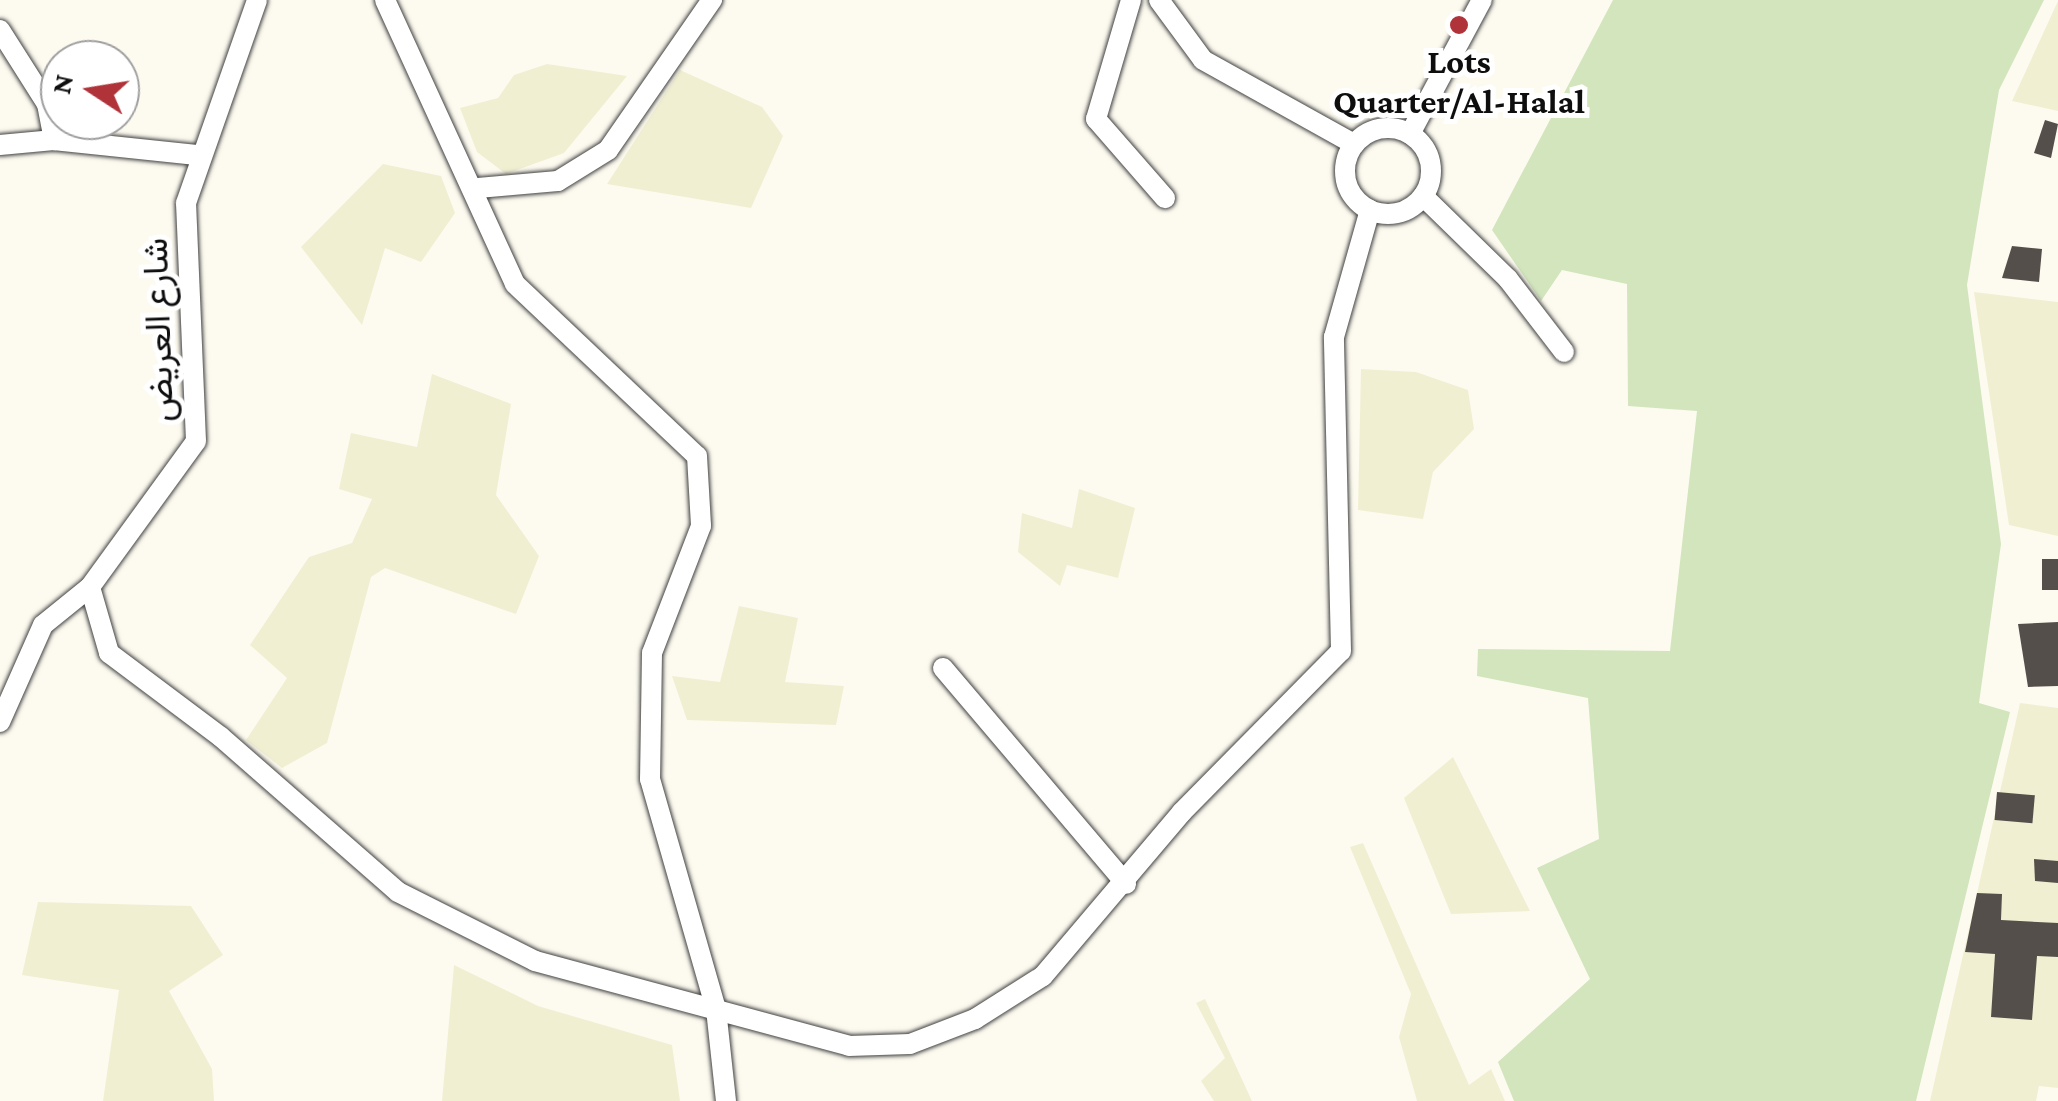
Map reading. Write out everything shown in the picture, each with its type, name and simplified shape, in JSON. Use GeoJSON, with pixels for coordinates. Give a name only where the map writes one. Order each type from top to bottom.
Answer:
{"type":"FeatureCollection","features":[{"type":"Feature","properties":{"kind":"street","name":"شارع العريض"},"geometry":{"type":"LineString","coordinates":[[0,722],[43,625],[90,587],[196,441],[186,203],[196,155],[257,0]]}},
{"type":"Feature","properties":{"kind":"street"},"geometry":{"type":"LineString","coordinates":[[385,0],[478,188],[515,284],[697,456],[701,526],[652,653],[650,779],[716,1009],[726,1101]]}},
{"type":"Feature","properties":{"kind":"street"},"geometry":{"type":"LineString","coordinates":[[478,188],[558,181],[608,150],[712,0]]}},
{"type":"Feature","properties":{"kind":"street"},"geometry":{"type":"LineString","coordinates":[[1132,0],[1096,119],[1165,198]]}},
{"type":"Feature","properties":{"kind":"street"},"geometry":{"type":"LineString","coordinates":[[1159,0],[1202,60],[1354,144]]}},
{"type":"Feature","properties":{"kind":"street"},"geometry":{"type":"LineString","coordinates":[[1410,134],[1482,0]]}},
{"type":"Feature","properties":{"kind":"street"},"geometry":{"type":"LineString","coordinates":[[0,30],[40,93]]}},
{"type":"Feature","properties":{"kind":"street"},"geometry":{"type":"LineString","coordinates":[[1374,129],[1410,134],[1428,155],[1423,196],[1398,212],[1370,210],[1346,180],[1354,144],[1374,129]]}},
{"type":"Feature","properties":{"kind":"street"},"geometry":{"type":"LineString","coordinates":[[0,145],[54,140],[196,155]]}},
{"type":"Feature","properties":{"kind":"street"},"geometry":{"type":"LineString","coordinates":[[1423,196],[1508,280],[1564,352]]}},
{"type":"Feature","properties":{"kind":"street"},"geometry":{"type":"LineString","coordinates":[[90,587],[109,653],[221,736],[398,892],[535,961],[849,1046],[910,1044],[975,1020],[1042,976],[1126,884],[1182,812],[1341,651],[1334,336],[1370,210]]}},
{"type":"Feature","properties":{"kind":"street"},"geometry":{"type":"LineString","coordinates":[[943,668],[1126,884]]}},
{"type":"Feature","properties":{"kind":"shaded area"},"geometry":{"type":"Polygon","coordinates":[[[2058,1],[2058,111],[2012,101],[2058,1]]]}},
{"type":"Feature","properties":{"kind":"shaded area"},"geometry":{"type":"Polygon","coordinates":[[[547,64],[627,76],[564,153],[506,174],[477,152],[460,108],[498,98],[514,75],[547,64]]]}},
{"type":"Feature","properties":{"kind":"shaded area"},"geometry":{"type":"Polygon","coordinates":[[[680,70],[762,107],[783,136],[751,208],[607,184],[680,70]]]}},
{"type":"Feature","properties":{"kind":"shaded area"},"geometry":{"type":"Polygon","coordinates":[[[383,164],[441,176],[455,213],[421,262],[385,248],[362,325],[301,247],[383,164]]]}},
{"type":"Feature","properties":{"kind":"shaded area"},"geometry":{"type":"Polygon","coordinates":[[[1974,292],[2058,302],[2058,536],[2009,525],[1974,292]]]}},
{"type":"Feature","properties":{"kind":"shaded area"},"geometry":{"type":"Polygon","coordinates":[[[1361,369],[1416,372],[1468,390],[1474,429],[1433,472],[1423,519],[1358,510],[1361,369]]]}},
{"type":"Feature","properties":{"kind":"shaded area"},"geometry":{"type":"Polygon","coordinates":[[[432,374],[511,404],[496,495],[539,556],[516,614],[385,568],[371,577],[327,743],[282,768],[246,740],[287,678],[250,645],[309,557],[352,543],[372,499],[339,489],[351,433],[417,447],[432,374]]]}},
{"type":"Feature","properties":{"kind":"shaded area"},"geometry":{"type":"Polygon","coordinates":[[[1079,489],[1135,508],[1118,578],[1067,565],[1060,586],[1018,552],[1022,513],[1072,528],[1079,489]]]}},
{"type":"Feature","properties":{"kind":"shaded area"},"geometry":{"type":"Polygon","coordinates":[[[739,606],[798,618],[785,682],[844,686],[836,725],[687,720],[672,676],[720,682],[739,606]]]}},
{"type":"Feature","properties":{"kind":"shaded area"},"geometry":{"type":"Polygon","coordinates":[[[2020,703],[2058,708],[2058,1088],[2039,1086],[2036,1101],[1930,1101],[2020,703]]]}},
{"type":"Feature","properties":{"kind":"shaded area"},"geometry":{"type":"Polygon","coordinates":[[[1453,757],[1530,911],[1451,914],[1404,798],[1453,757]]]}},
{"type":"Feature","properties":{"kind":"shaded area"},"geometry":{"type":"Polygon","coordinates":[[[1363,843],[1469,1085],[1491,1069],[1505,1101],[1417,1101],[1399,1037],[1411,994],[1350,847],[1363,843]]]}},
{"type":"Feature","properties":{"kind":"shaded area"},"geometry":{"type":"Polygon","coordinates":[[[38,902],[191,906],[223,955],[169,991],[212,1069],[214,1101],[103,1101],[119,990],[22,975],[38,902]]]}},
{"type":"Feature","properties":{"kind":"shaded area"},"geometry":{"type":"Polygon","coordinates":[[[454,965],[538,1006],[672,1045],[680,1101],[442,1101],[454,965]]]}},
{"type":"Feature","properties":{"kind":"shaded area"},"geometry":{"type":"Polygon","coordinates":[[[1205,999],[1252,1101],[1214,1101],[1201,1081],[1225,1058],[1196,1003],[1205,999]]]}},
{"type":"Feature","properties":{"kind":"green space"},"geometry":{"type":"Polygon","coordinates":[[[1613,0],[2044,0],[1999,90],[1967,285],[2001,544],[1979,703],[2010,712],[1916,1101],[1514,1101],[1498,1062],[1590,979],[1537,868],[1599,839],[1588,698],[1477,676],[1478,649],[1670,651],[1697,411],[1628,406],[1627,284],[1562,270],[1541,301],[1492,230],[1613,0]]]}},
{"type":"Feature","properties":{"kind":"building"},"geometry":{"type":"Polygon","coordinates":[[[2045,120],[2058,124],[2051,158],[2034,153],[2045,120]]]}},
{"type":"Feature","properties":{"kind":"building"},"geometry":{"type":"Polygon","coordinates":[[[2012,246],[2042,249],[2039,282],[2002,278],[2012,246]]]}},
{"type":"Feature","properties":{"kind":"building"},"geometry":{"type":"Polygon","coordinates":[[[2042,559],[2058,559],[2058,590],[2042,590],[2042,559]]]}},
{"type":"Feature","properties":{"kind":"building"},"geometry":{"type":"Polygon","coordinates":[[[2058,622],[2058,686],[2028,687],[2018,624],[2058,622]]]}},
{"type":"Feature","properties":{"kind":"building"},"geometry":{"type":"Polygon","coordinates":[[[1997,792],[2035,795],[2032,823],[1995,820],[1997,792]]]}},
{"type":"Feature","properties":{"kind":"building"},"geometry":{"type":"Polygon","coordinates":[[[2034,859],[2058,861],[2058,883],[2035,881],[2034,859]]]}},
{"type":"Feature","properties":{"kind":"building"},"geometry":{"type":"Polygon","coordinates":[[[1977,893],[2002,894],[2001,920],[2058,923],[2058,957],[2037,956],[2032,1020],[1991,1017],[1995,954],[1965,952],[1977,893]]]}},
{"type":"Feature","properties":{"kind":"place","name":"Lots Quarter/Al-Halal"},"geometry":{"type":"Point","coordinates":[1459,25]}}]}
